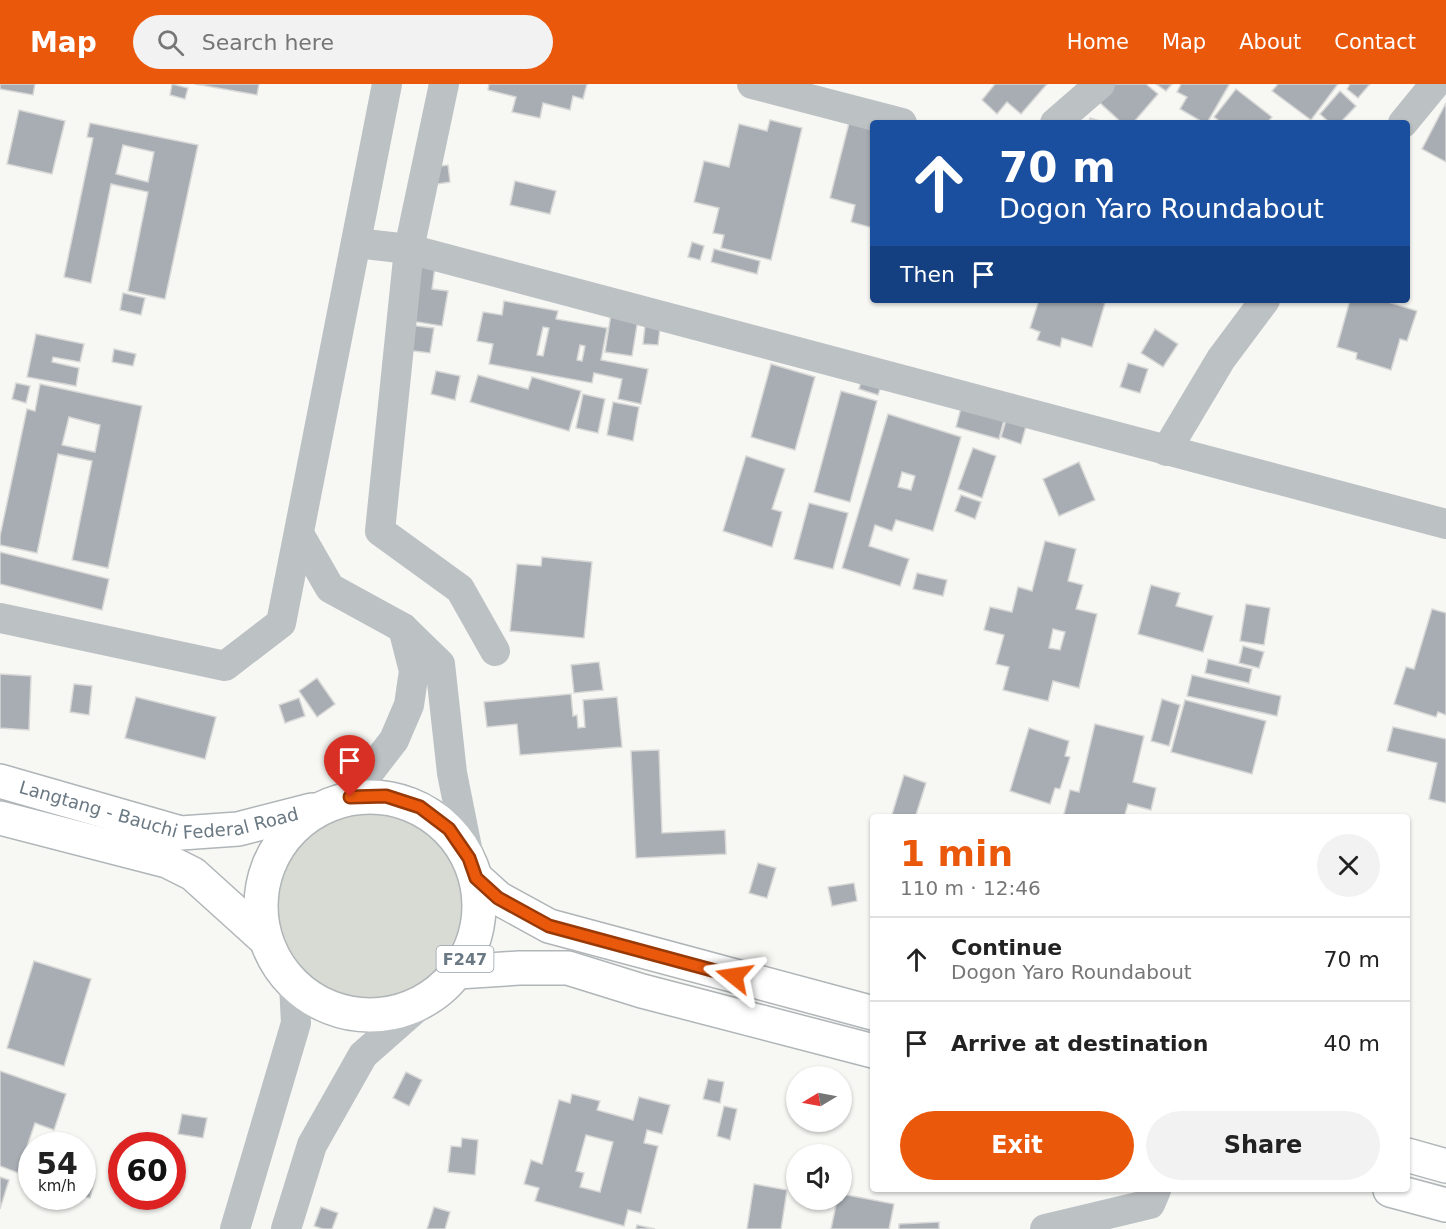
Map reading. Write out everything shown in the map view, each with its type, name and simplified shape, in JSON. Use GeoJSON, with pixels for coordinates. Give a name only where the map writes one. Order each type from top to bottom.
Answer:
{"type":"FeatureCollection","features":[{"type":"Feature","properties":{"kind":"main road","name":"Langtang - Bauchi Federal Road"},"geometry":{"type":"LineString","coordinates":[[0,781],[181,833],[238,829],[317,809]]}},
{"type":"Feature","properties":{"kind":"main road","name":"F247"},"geometry":{"type":"LineString","coordinates":[[473,868],[480,911],[473,943],[458,972],[441,990],[422,1003],[390,1014],[355,1015],[322,1005],[294,985],[277,964],[266,940],[261,910],[263,880],[274,852],[293,827],[317,809],[350,797],[386,796],[420,807],[449,829],[473,868],[498,898],[549,926],[870,1012]]}},
{"type":"Feature","properties":{"kind":"main road","name":"Langtang - Bauchi Federal Road"},"geometry":{"type":"LineString","coordinates":[[0,818],[167,861],[193,874],[266,940]]}},
{"type":"Feature","properties":{"kind":"main road","name":"F247"},"geometry":{"type":"LineString","coordinates":[[458,972],[568,968],[642,991],[870,1050]]}},
{"type":"Feature","properties":{"kind":"main road"},"geometry":{"type":"LineString","coordinates":[[1410,1156],[1446,1166]]}},
{"type":"Feature","properties":{"kind":"main road"},"geometry":{"type":"LineString","coordinates":[[1397,1192],[1446,1205]]}},
{"type":"Feature","properties":{"kind":"street"},"geometry":{"type":"LineString","coordinates":[[0,618],[225,666],[281,623],[387,84]]}},
{"type":"Feature","properties":{"kind":"street"},"geometry":{"type":"LineString","coordinates":[[444,84],[409,249],[380,531],[460,589],[495,651]]}},
{"type":"Feature","properties":{"kind":"street"},"geometry":{"type":"LineString","coordinates":[[752,84],[890,120]]}},
{"type":"Feature","properties":{"kind":"street"},"geometry":{"type":"LineString","coordinates":[[1058,120],[1100,84]]}},
{"type":"Feature","properties":{"kind":"street"},"geometry":{"type":"LineString","coordinates":[[1405,120],[1435,84]]}},
{"type":"Feature","properties":{"kind":"street"},"geometry":{"type":"LineString","coordinates":[[356,243],[409,249],[1446,525]]}},
{"type":"Feature","properties":{"kind":"street"},"geometry":{"type":"LineString","coordinates":[[1166,451],[1221,359],[1263,303]]}},
{"type":"Feature","properties":{"kind":"street"},"geometry":{"type":"LineString","coordinates":[[299,534],[330,588],[403,628],[440,664],[452,773],[473,868]]}},
{"type":"Feature","properties":{"kind":"street"},"geometry":{"type":"LineString","coordinates":[[350,797],[394,740],[410,705],[414,671],[403,628]]}},
{"type":"Feature","properties":{"kind":"street"},"geometry":{"type":"LineString","coordinates":[[235,1229],[296,1023],[294,985]]}},
{"type":"Feature","properties":{"kind":"street"},"geometry":{"type":"LineString","coordinates":[[286,1229],[312,1145],[363,1055],[422,1003]]}},
{"type":"Feature","properties":{"kind":"street"},"geometry":{"type":"LineString","coordinates":[[1045,1229],[1150,1204],[1155,1192]]}},
{"type":"Feature","properties":{"kind":"shaded area"},"geometry":{"type":"Polygon","coordinates":[[[361,809],[381,809],[417,820],[440,837],[452,852],[461,869],[468,896],[468,916],[461,943],[452,960],[440,975],[425,987],[408,996],[381,1003],[361,1003],[325,992],[296,968],[285,952],[278,934],[274,916],[274,896],[285,860],[309,831],[325,820],[343,813],[361,809]]]}},
{"type":"Feature","properties":{"kind":"building"},"geometry":{"type":"Polygon","coordinates":[[[0,84],[35,84],[33,95],[0,89],[0,84]]]}},
{"type":"Feature","properties":{"kind":"building"},"geometry":{"type":"Polygon","coordinates":[[[172,84],[188,88],[185,99],[170,95],[172,84]]]}},
{"type":"Feature","properties":{"kind":"building"},"geometry":{"type":"Polygon","coordinates":[[[195,84],[259,84],[257,95],[195,84]]]}},
{"type":"Feature","properties":{"kind":"building"},"geometry":{"type":"Polygon","coordinates":[[[489,84],[587,84],[583,99],[573,96],[570,110],[543,103],[540,118],[512,112],[516,97],[488,90],[489,84]]]}},
{"type":"Feature","properties":{"kind":"building"},"geometry":{"type":"Polygon","coordinates":[[[995,84],[1047,84],[1021,114],[1007,102],[997,114],[982,100],[995,84]]]}},
{"type":"Feature","properties":{"kind":"building"},"geometry":{"type":"Polygon","coordinates":[[[1110,84],[1146,84],[1158,94],[1136,120],[1119,120],[1099,102],[1110,84]]]}},
{"type":"Feature","properties":{"kind":"building"},"geometry":{"type":"Polygon","coordinates":[[[1156,84],[1172,84],[1166,91],[1156,84]]]}},
{"type":"Feature","properties":{"kind":"building"},"geometry":{"type":"Polygon","coordinates":[[[1181,84],[1229,85],[1209,120],[1199,120],[1180,109],[1187,97],[1177,92],[1181,84]]]}},
{"type":"Feature","properties":{"kind":"building"},"geometry":{"type":"Polygon","coordinates":[[[1278,84],[1338,84],[1311,120],[1272,91],[1278,84]]]}},
{"type":"Feature","properties":{"kind":"building"},"geometry":{"type":"Polygon","coordinates":[[[1350,84],[1370,84],[1358,98],[1347,89],[1350,84]]]}},
{"type":"Feature","properties":{"kind":"building"},"geometry":{"type":"Polygon","coordinates":[[[1236,89],[1272,117],[1270,120],[1218,120],[1214,117],[1236,89]]]}},
{"type":"Feature","properties":{"kind":"building"},"geometry":{"type":"Polygon","coordinates":[[[1340,91],[1356,106],[1343,120],[1327,120],[1320,114],[1340,91]]]}},
{"type":"Feature","properties":{"kind":"building"},"geometry":{"type":"Polygon","coordinates":[[[1446,103],[1446,162],[1422,149],[1446,103]]]}},
{"type":"Feature","properties":{"kind":"building"},"geometry":{"type":"Polygon","coordinates":[[[19,110],[65,121],[52,174],[7,164],[19,110]]]}},
{"type":"Feature","properties":{"kind":"building"},"geometry":{"type":"Polygon","coordinates":[[[770,120],[802,128],[771,260],[721,248],[724,235],[713,233],[719,208],[694,202],[704,161],[729,167],[739,124],[767,131],[770,120]]]}},
{"type":"Feature","properties":{"kind":"building"},"geometry":{"type":"Polygon","coordinates":[[[90,123],[198,145],[165,299],[128,291],[148,192],[111,184],[91,283],[64,277],[93,138],[87,137],[90,123]],[[123,145],[116,174],[148,182],[154,152],[123,145]]]}},
{"type":"Feature","properties":{"kind":"building"},"geometry":{"type":"Polygon","coordinates":[[[849,123],[870,129],[870,227],[851,222],[855,205],[830,198],[849,123]]]}},
{"type":"Feature","properties":{"kind":"building"},"geometry":{"type":"Polygon","coordinates":[[[448,165],[450,182],[437,184],[435,167],[448,165]]]}},
{"type":"Feature","properties":{"kind":"building"},"geometry":{"type":"Polygon","coordinates":[[[515,181],[556,191],[550,214],[510,205],[515,181]]]}},
{"type":"Feature","properties":{"kind":"building"},"geometry":{"type":"Polygon","coordinates":[[[692,242],[704,246],[700,260],[688,257],[692,242]]]}},
{"type":"Feature","properties":{"kind":"building"},"geometry":{"type":"Polygon","coordinates":[[[714,249],[760,261],[757,274],[711,262],[714,249]]]}},
{"type":"Feature","properties":{"kind":"building"},"geometry":{"type":"Polygon","coordinates":[[[421,264],[435,267],[432,289],[448,291],[442,326],[411,321],[421,264]]]}},
{"type":"Feature","properties":{"kind":"building"},"geometry":{"type":"Polygon","coordinates":[[[123,293],[145,298],[141,315],[120,310],[123,293]]]}},
{"type":"Feature","properties":{"kind":"building"},"geometry":{"type":"Polygon","coordinates":[[[504,301],[558,311],[556,319],[607,328],[601,360],[648,369],[641,404],[618,399],[622,379],[594,373],[592,383],[489,364],[493,344],[477,341],[483,312],[502,315],[504,301]],[[543,327],[537,355],[543,356],[549,328],[543,327]],[[580,345],[577,360],[582,361],[585,346],[580,345]]]}},
{"type":"Feature","properties":{"kind":"building"},"geometry":{"type":"Polygon","coordinates":[[[1038,303],[1105,303],[1092,347],[1062,338],[1060,347],[1037,340],[1040,332],[1030,328],[1038,303]]]}},
{"type":"Feature","properties":{"kind":"building"},"geometry":{"type":"Polygon","coordinates":[[[1349,303],[1392,303],[1417,311],[1407,341],[1400,339],[1391,370],[1356,359],[1357,353],[1337,347],[1349,303]]]}},
{"type":"Feature","properties":{"kind":"building"},"geometry":{"type":"Polygon","coordinates":[[[611,314],[638,319],[632,356],[605,352],[611,314]]]}},
{"type":"Feature","properties":{"kind":"building"},"geometry":{"type":"Polygon","coordinates":[[[409,325],[434,328],[430,353],[406,350],[409,325]]]}},
{"type":"Feature","properties":{"kind":"building"},"geometry":{"type":"Polygon","coordinates":[[[645,326],[660,328],[658,345],[643,344],[645,326]]]}},
{"type":"Feature","properties":{"kind":"building"},"geometry":{"type":"Polygon","coordinates":[[[1155,329],[1178,344],[1163,367],[1141,353],[1155,329]]]}},
{"type":"Feature","properties":{"kind":"building"},"geometry":{"type":"Polygon","coordinates":[[[36,334],[84,344],[80,362],[53,357],[52,362],[79,368],[76,386],[27,377],[36,334]]]}},
{"type":"Feature","properties":{"kind":"building"},"geometry":{"type":"Polygon","coordinates":[[[114,349],[136,354],[133,366],[112,362],[114,349]]]}},
{"type":"Feature","properties":{"kind":"building"},"geometry":{"type":"Polygon","coordinates":[[[1128,363],[1148,369],[1140,393],[1120,387],[1128,363]]]}},
{"type":"Feature","properties":{"kind":"building"},"geometry":{"type":"Polygon","coordinates":[[[771,364],[815,377],[795,450],[751,437],[771,364]]]}},
{"type":"Feature","properties":{"kind":"building"},"geometry":{"type":"Polygon","coordinates":[[[436,371],[460,376],[455,400],[431,394],[436,371]]]}},
{"type":"Feature","properties":{"kind":"building"},"geometry":{"type":"Polygon","coordinates":[[[478,375],[528,389],[532,377],[581,391],[569,431],[470,402],[478,375]]]}},
{"type":"Feature","properties":{"kind":"building"},"geometry":{"type":"Polygon","coordinates":[[[862,378],[882,383],[878,395],[859,389],[862,378]]]}},
{"type":"Feature","properties":{"kind":"building"},"geometry":{"type":"Polygon","coordinates":[[[16,383],[30,386],[26,403],[12,399],[16,383]]]}},
{"type":"Feature","properties":{"kind":"building"},"geometry":{"type":"Polygon","coordinates":[[[40,384],[142,406],[108,568],[72,560],[92,461],[58,454],[37,553],[0,545],[27,409],[35,411],[40,384]],[[69,417],[62,445],[95,452],[100,425],[69,417]]]}},
{"type":"Feature","properties":{"kind":"building"},"geometry":{"type":"Polygon","coordinates":[[[841,391],[877,401],[850,502],[814,492],[841,391]]]}},
{"type":"Feature","properties":{"kind":"building"},"geometry":{"type":"Polygon","coordinates":[[[583,394],[605,399],[598,433],[576,428],[583,394]]]}},
{"type":"Feature","properties":{"kind":"building"},"geometry":{"type":"Polygon","coordinates":[[[613,402],[639,407],[633,441],[607,435],[613,402]]]}},
{"type":"Feature","properties":{"kind":"building"},"geometry":{"type":"Polygon","coordinates":[[[961,408],[1004,420],[999,439],[956,427],[961,408]]]}},
{"type":"Feature","properties":{"kind":"building"},"geometry":{"type":"Polygon","coordinates":[[[888,414],[961,437],[933,531],[896,520],[892,531],[875,525],[869,546],[909,559],[900,586],[842,568],[888,414]],[[902,472],[898,487],[911,490],[915,476],[902,472]]]}},
{"type":"Feature","properties":{"kind":"building"},"geometry":{"type":"Polygon","coordinates":[[[1007,417],[1027,423],[1021,444],[1001,437],[1007,417]]]}},
{"type":"Feature","properties":{"kind":"building"},"geometry":{"type":"Polygon","coordinates":[[[973,448],[996,456],[982,498],[958,489],[973,448]]]}},
{"type":"Feature","properties":{"kind":"building"},"geometry":{"type":"Polygon","coordinates":[[[746,456],[785,469],[772,509],[782,512],[772,547],[723,531],[746,456]]]}},
{"type":"Feature","properties":{"kind":"building"},"geometry":{"type":"Polygon","coordinates":[[[1079,462],[1095,500],[1059,516],[1043,479],[1079,462]]]}},
{"type":"Feature","properties":{"kind":"building"},"geometry":{"type":"Polygon","coordinates":[[[961,495],[981,502],[975,519],[955,511],[961,495]]]}},
{"type":"Feature","properties":{"kind":"building"},"geometry":{"type":"Polygon","coordinates":[[[809,503],[848,513],[833,569],[794,559],[809,503]]]}},
{"type":"Feature","properties":{"kind":"building"},"geometry":{"type":"Polygon","coordinates":[[[1045,541],[1076,549],[1068,581],[1083,585],[1076,609],[1097,614],[1079,688],[1053,681],[1048,701],[1003,690],[1009,667],[996,664],[1004,635],[984,630],[990,607],[1012,612],[1018,587],[1032,591],[1045,541]],[[1053,629],[1049,648],[1060,650],[1065,632],[1053,629]]]}},
{"type":"Feature","properties":{"kind":"building"},"geometry":{"type":"Polygon","coordinates":[[[0,552],[109,579],[102,610],[0,584],[0,552]]]}},
{"type":"Feature","properties":{"kind":"building"},"geometry":{"type":"Polygon","coordinates":[[[542,557],[592,562],[584,638],[510,631],[517,564],[541,566],[542,557]]]}},
{"type":"Feature","properties":{"kind":"building"},"geometry":{"type":"Polygon","coordinates":[[[917,573],[947,580],[943,596],[913,589],[917,573]]]}},
{"type":"Feature","properties":{"kind":"building"},"geometry":{"type":"Polygon","coordinates":[[[1151,585],[1180,593],[1176,606],[1213,616],[1203,652],[1138,634],[1151,585]]]}},
{"type":"Feature","properties":{"kind":"building"},"geometry":{"type":"Polygon","coordinates":[[[1246,604],[1270,608],[1264,645],[1240,641],[1246,604]]]}},
{"type":"Feature","properties":{"kind":"building"},"geometry":{"type":"Polygon","coordinates":[[[1432,609],[1446,613],[1446,715],[1438,712],[1436,717],[1394,704],[1406,667],[1414,669],[1432,609]]]}},
{"type":"Feature","properties":{"kind":"building"},"geometry":{"type":"Polygon","coordinates":[[[1243,646],[1264,652],[1259,668],[1239,663],[1243,646]]]}},
{"type":"Feature","properties":{"kind":"building"},"geometry":{"type":"Polygon","coordinates":[[[1208,659],[1252,669],[1249,683],[1205,673],[1208,659]]]}},
{"type":"Feature","properties":{"kind":"building"},"geometry":{"type":"Polygon","coordinates":[[[599,662],[603,690],[574,693],[571,665],[599,662]]]}},
{"type":"Feature","properties":{"kind":"building"},"geometry":{"type":"Polygon","coordinates":[[[0,674],[31,676],[29,730],[0,728],[0,674]]]}},
{"type":"Feature","properties":{"kind":"building"},"geometry":{"type":"Polygon","coordinates":[[[1192,675],[1281,696],[1277,716],[1187,696],[1192,675]]]}},
{"type":"Feature","properties":{"kind":"building"},"geometry":{"type":"Polygon","coordinates":[[[317,678],[335,704],[317,717],[299,691],[317,678]]]}},
{"type":"Feature","properties":{"kind":"building"},"geometry":{"type":"Polygon","coordinates":[[[74,684],[92,686],[89,715],[70,712],[74,684]]]}},
{"type":"Feature","properties":{"kind":"building"},"geometry":{"type":"Polygon","coordinates":[[[571,694],[573,716],[577,715],[578,728],[585,727],[583,700],[617,697],[622,747],[520,755],[517,724],[487,727],[484,702],[571,694]]]}},
{"type":"Feature","properties":{"kind":"building"},"geometry":{"type":"Polygon","coordinates":[[[136,697],[216,717],[205,759],[125,738],[136,697]]]}},
{"type":"Feature","properties":{"kind":"building"},"geometry":{"type":"Polygon","coordinates":[[[299,698],[305,716],[285,723],[279,705],[299,698]]]}},
{"type":"Feature","properties":{"kind":"building"},"geometry":{"type":"Polygon","coordinates":[[[1162,699],[1180,705],[1169,746],[1151,741],[1162,699]]]}},
{"type":"Feature","properties":{"kind":"building"},"geometry":{"type":"Polygon","coordinates":[[[1185,700],[1266,721],[1252,774],[1171,752],[1185,700]]]}},
{"type":"Feature","properties":{"kind":"building"},"geometry":{"type":"Polygon","coordinates":[[[1095,724],[1144,736],[1133,782],[1156,788],[1151,810],[1128,804],[1125,814],[1064,814],[1070,790],[1079,792],[1095,724]]]}},
{"type":"Feature","properties":{"kind":"building"},"geometry":{"type":"Polygon","coordinates":[[[1393,727],[1446,739],[1446,803],[1429,799],[1437,763],[1387,751],[1393,727]]]}},
{"type":"Feature","properties":{"kind":"building"},"geometry":{"type":"Polygon","coordinates":[[[1029,728],[1069,741],[1065,756],[1070,757],[1060,789],[1055,788],[1050,804],[1010,791],[1029,728]]]}},
{"type":"Feature","properties":{"kind":"building"},"geometry":{"type":"Polygon","coordinates":[[[659,750],[662,833],[725,830],[726,854],[636,858],[631,751],[659,750]]]}},
{"type":"Feature","properties":{"kind":"building"},"geometry":{"type":"Polygon","coordinates":[[[904,775],[926,783],[916,814],[892,814],[904,775]]]}},
{"type":"Feature","properties":{"kind":"building"},"geometry":{"type":"Polygon","coordinates":[[[758,863],[776,868],[767,898],[749,893],[758,863]]]}},
{"type":"Feature","properties":{"kind":"building"},"geometry":{"type":"Polygon","coordinates":[[[854,883],[857,901],[832,906],[828,887],[854,883]]]}},
{"type":"Feature","properties":{"kind":"building"},"geometry":{"type":"Polygon","coordinates":[[[34,961],[91,979],[64,1066],[7,1048],[34,961]]]}},
{"type":"Feature","properties":{"kind":"building"},"geometry":{"type":"Polygon","coordinates":[[[0,1071],[66,1094],[54,1130],[35,1123],[32,1132],[18,1132],[18,1173],[0,1166],[0,1071]]]}},
{"type":"Feature","properties":{"kind":"building"},"geometry":{"type":"Polygon","coordinates":[[[406,1072],[422,1080],[409,1106],[393,1098],[406,1072]]]}},
{"type":"Feature","properties":{"kind":"building"},"geometry":{"type":"Polygon","coordinates":[[[708,1079],[724,1082],[720,1103],[703,1099],[708,1079]]]}},
{"type":"Feature","properties":{"kind":"building"},"geometry":{"type":"Polygon","coordinates":[[[572,1094],[600,1101],[597,1110],[633,1120],[639,1097],[670,1105],[662,1134],[647,1130],[644,1143],[658,1146],[641,1213],[628,1210],[624,1226],[535,1201],[539,1188],[524,1184],[531,1160],[542,1164],[559,1100],[570,1103],[572,1094]],[[586,1135],[576,1171],[584,1173],[580,1187],[600,1192],[613,1142],[586,1135]]]}},
{"type":"Feature","properties":{"kind":"building"},"geometry":{"type":"Polygon","coordinates":[[[724,1106],[737,1109],[730,1140],[717,1136],[724,1106]]]}},
{"type":"Feature","properties":{"kind":"building"},"geometry":{"type":"Polygon","coordinates":[[[182,1114],[207,1118],[203,1138],[186,1135],[186,1132],[178,1132],[182,1114]]]}},
{"type":"Feature","properties":{"kind":"building"},"geometry":{"type":"Polygon","coordinates":[[[462,1138],[478,1140],[475,1175],[448,1172],[451,1146],[461,1147],[462,1138]]]}},
{"type":"Feature","properties":{"kind":"building"},"geometry":{"type":"Polygon","coordinates":[[[0,1177],[9,1180],[0,1209],[0,1177]]]}},
{"type":"Feature","properties":{"kind":"building"},"geometry":{"type":"Polygon","coordinates":[[[754,1184],[786,1190],[781,1229],[747,1229],[754,1184]]]}},
{"type":"Feature","properties":{"kind":"building"},"geometry":{"type":"Polygon","coordinates":[[[852,1196],[894,1204],[889,1229],[831,1229],[835,1210],[852,1210],[852,1196]]]}},
{"type":"Feature","properties":{"kind":"building"},"geometry":{"type":"Polygon","coordinates":[[[321,1207],[338,1213],[332,1229],[314,1226],[321,1207]]]}},
{"type":"Feature","properties":{"kind":"building"},"geometry":{"type":"Polygon","coordinates":[[[434,1207],[450,1212],[445,1229],[427,1229],[434,1207]]]}},
{"type":"Feature","properties":{"kind":"building"},"geometry":{"type":"Polygon","coordinates":[[[939,1222],[939,1229],[899,1229],[899,1224],[939,1222]]]}},
{"type":"Feature","properties":{"kind":"building"},"geometry":{"type":"Polygon","coordinates":[[[637,1225],[655,1229],[636,1229],[637,1225]]]}},
{"type":"Feature","properties":{"kind":"route"},"geometry":{"type":"LineString","coordinates":[[350,797],[386,796],[420,807],[449,829],[469,858],[476,878],[498,898],[549,926],[734,976]]}}]}
